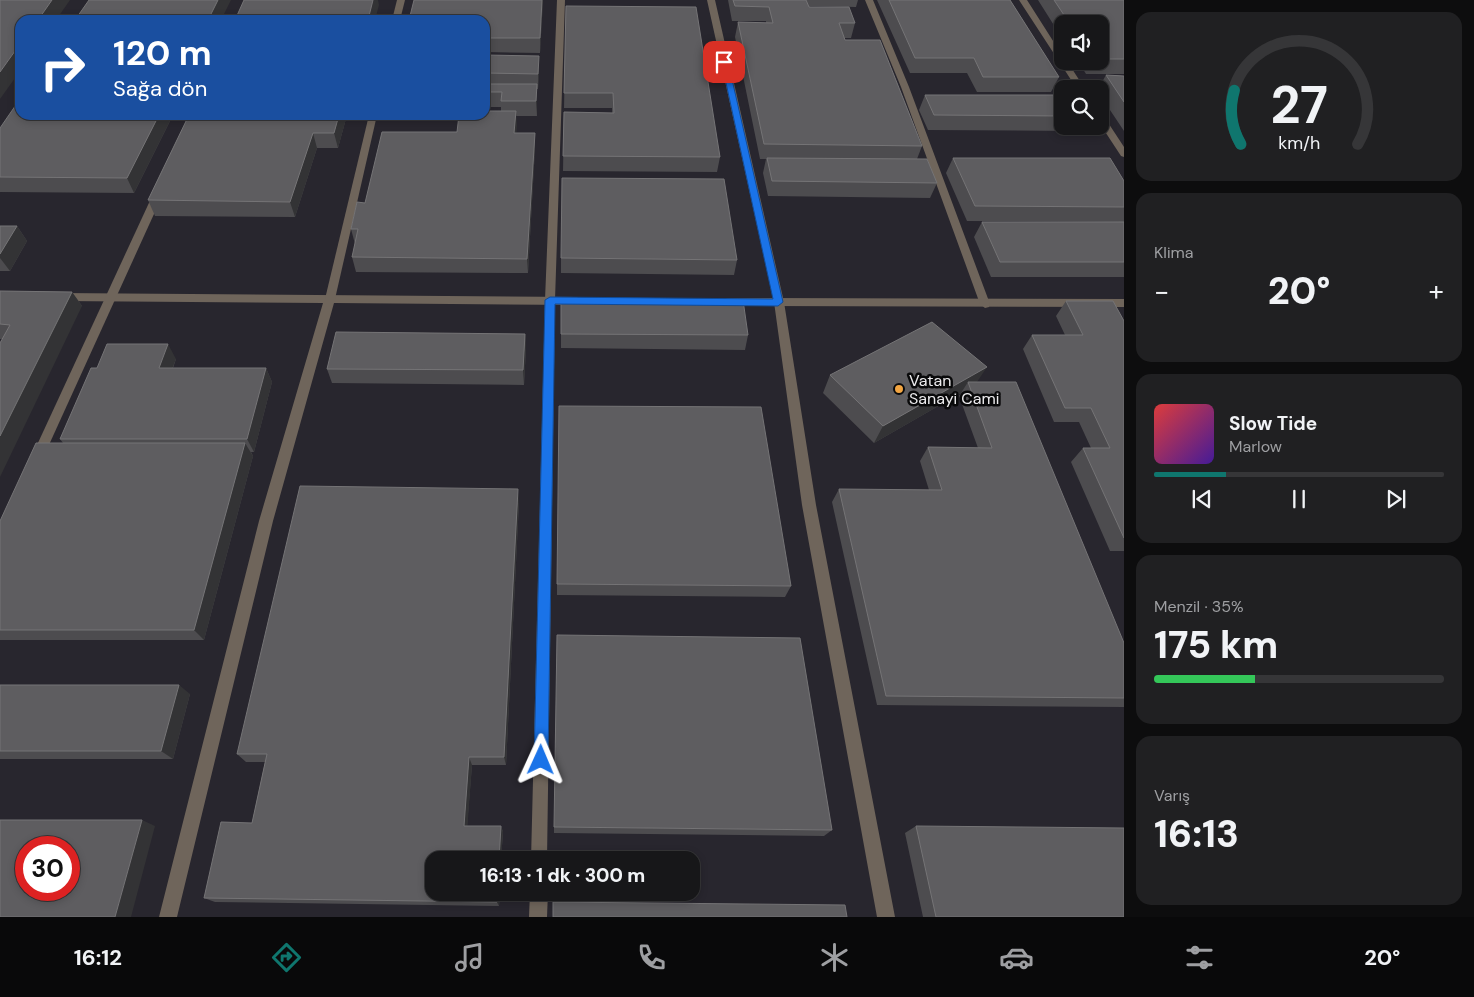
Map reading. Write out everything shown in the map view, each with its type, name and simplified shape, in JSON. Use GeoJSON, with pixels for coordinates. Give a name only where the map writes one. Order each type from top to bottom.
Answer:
{"type":"FeatureCollection","features":[{"type":"Feature","properties":{"kind":"street"},"geometry":{"type":"LineString","coordinates":[[397,15],[400,0]]}},
{"type":"Feature","properties":{"kind":"street"},"geometry":{"type":"LineString","coordinates":[[539,851],[550,300],[561,0]]}},
{"type":"Feature","properties":{"kind":"street"},"geometry":{"type":"LineString","coordinates":[[711,0],[778,302],[809,505],[886,917]]}},
{"type":"Feature","properties":{"kind":"street"},"geometry":{"type":"LineString","coordinates":[[869,0],[905,87],[985,304]]}},
{"type":"Feature","properties":{"kind":"street"},"geometry":{"type":"LineString","coordinates":[[1023,0],[1054,47]]}},
{"type":"Feature","properties":{"kind":"street"},"geometry":{"type":"LineString","coordinates":[[168,917],[266,521],[330,299],[372,120]]}},
{"type":"Feature","properties":{"kind":"street"},"geometry":{"type":"LineString","coordinates":[[1109,131],[1124,154]]}},
{"type":"Feature","properties":{"kind":"street"},"geometry":{"type":"LineString","coordinates":[[33,466],[164,182]]}},
{"type":"Feature","properties":{"kind":"street"},"geometry":{"type":"LineString","coordinates":[[46,297],[590,301]]}},
{"type":"Feature","properties":{"kind":"street"},"geometry":{"type":"LineString","coordinates":[[719,302],[1124,303]]}},
{"type":"Feature","properties":{"kind":"street"},"geometry":{"type":"LineString","coordinates":[[538,917],[539,901]]}},
{"type":"Feature","properties":{"kind":"shaded area"},"geometry":{"type":"Polygon","coordinates":[[[0,0],[1124,0],[1124,917],[0,917],[0,0]]]}},
{"type":"Feature","properties":{"kind":"building"},"geometry":{"type":"Polygon","coordinates":[[[0,0],[52,0],[42,15],[15,15],[15,51],[0,72],[0,0]]]}},
{"type":"Feature","properties":{"kind":"building"},"geometry":{"type":"Polygon","coordinates":[[[89,0],[218,0],[210,15],[78,15],[89,0]]]}},
{"type":"Feature","properties":{"kind":"building"},"geometry":{"type":"Polygon","coordinates":[[[244,0],[373,0],[369,15],[237,15],[244,0]]]}},
{"type":"Feature","properties":{"kind":"building"},"geometry":{"type":"Polygon","coordinates":[[[414,0],[542,0],[540,38],[490,38],[490,15],[410,15],[414,0]]]}},
{"type":"Feature","properties":{"kind":"building"},"geometry":{"type":"Polygon","coordinates":[[[733,0],[806,0],[809,7],[849,7],[855,23],[839,23],[845,40],[880,40],[922,146],[764,144],[738,22],[773,23],[769,7],[735,6],[733,0]]]}},
{"type":"Feature","properties":{"kind":"building"},"geometry":{"type":"Polygon","coordinates":[[[889,0],[1010,0],[1059,77],[983,77],[974,58],[915,58],[889,0]]]}},
{"type":"Feature","properties":{"kind":"building"},"geometry":{"type":"Polygon","coordinates":[[[1054,0],[1124,0],[1124,59],[1109,59],[1109,15],[1064,15],[1054,0]]]}},
{"type":"Feature","properties":{"kind":"building"},"geometry":{"type":"Polygon","coordinates":[[[566,6],[696,7],[720,157],[563,156],[564,112],[614,113],[613,93],[564,93],[566,6]]]}},
{"type":"Feature","properties":{"kind":"building"},"geometry":{"type":"Polygon","coordinates":[[[490,55],[539,56],[538,74],[490,73],[490,55]]]}},
{"type":"Feature","properties":{"kind":"building"},"geometry":{"type":"Polygon","coordinates":[[[1106,75],[1124,76],[1124,102],[1106,75]]]}},
{"type":"Feature","properties":{"kind":"building"},"geometry":{"type":"Polygon","coordinates":[[[490,84],[537,84],[536,101],[501,101],[502,92],[490,92],[490,84]]]}},
{"type":"Feature","properties":{"kind":"building"},"geometry":{"type":"Polygon","coordinates":[[[925,95],[1054,95],[1054,116],[934,115],[925,95]]]}},
{"type":"Feature","properties":{"kind":"building"},"geometry":{"type":"Polygon","coordinates":[[[15,106],[15,120],[156,120],[127,178],[0,177],[0,128],[15,106]]]}},
{"type":"Feature","properties":{"kind":"building"},"geometry":{"type":"Polygon","coordinates":[[[490,111],[516,111],[514,133],[535,133],[527,259],[352,257],[358,229],[351,229],[357,202],[365,203],[382,132],[457,132],[458,120],[490,120],[490,111]]]}},
{"type":"Feature","properties":{"kind":"building"},"geometry":{"type":"Polygon","coordinates":[[[187,120],[338,120],[334,133],[313,133],[290,202],[148,200],[187,120]]]}},
{"type":"Feature","properties":{"kind":"building"},"geometry":{"type":"Polygon","coordinates":[[[767,158],[927,159],[937,183],[772,181],[767,158]]]}},
{"type":"Feature","properties":{"kind":"building"},"geometry":{"type":"Polygon","coordinates":[[[953,158],[1110,158],[1124,181],[1124,207],[975,206],[953,158]]]}},
{"type":"Feature","properties":{"kind":"building"},"geometry":{"type":"Polygon","coordinates":[[[562,178],[724,179],[737,260],[561,258],[562,178]]]}},
{"type":"Feature","properties":{"kind":"building"},"geometry":{"type":"Polygon","coordinates":[[[982,222],[1124,222],[1124,262],[1000,262],[982,222]]]}},
{"type":"Feature","properties":{"kind":"building"},"geometry":{"type":"Polygon","coordinates":[[[0,226],[17,226],[0,254],[0,226]]]}},
{"type":"Feature","properties":{"kind":"building"},"geometry":{"type":"Polygon","coordinates":[[[0,291],[72,292],[0,436],[0,343],[10,325],[0,324],[0,291]]]}},
{"type":"Feature","properties":{"kind":"building"},"geometry":{"type":"Polygon","coordinates":[[[561,299],[743,300],[748,335],[561,334],[561,299]]]}},
{"type":"Feature","properties":{"kind":"building"},"geometry":{"type":"Polygon","coordinates":[[[1066,301],[1113,301],[1124,321],[1124,538],[1083,448],[1110,448],[1091,408],[1065,408],[1032,335],[1083,335],[1066,301]]]}},
{"type":"Feature","properties":{"kind":"building","name":"Vatan Sanayi Cami"},"geometry":{"type":"Polygon","coordinates":[[[932,322],[987,367],[883,426],[830,375],[932,322]]]}},
{"type":"Feature","properties":{"kind":"building"},"geometry":{"type":"Polygon","coordinates":[[[336,332],[525,334],[523,370],[327,369],[336,332]]]}},
{"type":"Feature","properties":{"kind":"building"},"geometry":{"type":"Polygon","coordinates":[[[107,344],[168,344],[159,368],[266,368],[247,439],[60,439],[91,368],[97,368],[107,344]]]}},
{"type":"Feature","properties":{"kind":"building"},"geometry":{"type":"Polygon","coordinates":[[[968,382],[1016,382],[1124,643],[1124,698],[886,696],[839,489],[942,490],[928,447],[992,448],[968,382]]]}},
{"type":"Feature","properties":{"kind":"building"},"geometry":{"type":"Polygon","coordinates":[[[559,406],[761,407],[791,586],[557,584],[559,406]]]}},
{"type":"Feature","properties":{"kind":"building"},"geometry":{"type":"Polygon","coordinates":[[[36,443],[245,443],[194,630],[0,630],[0,521],[36,443]]]}},
{"type":"Feature","properties":{"kind":"building"},"geometry":{"type":"Polygon","coordinates":[[[300,486],[518,489],[504,757],[469,757],[464,826],[501,826],[500,851],[425,851],[425,901],[497,902],[204,898],[221,822],[252,823],[267,754],[237,754],[300,486]]]}},
{"type":"Feature","properties":{"kind":"building"},"geometry":{"type":"Polygon","coordinates":[[[557,635],[800,638],[832,830],[554,827],[557,635]]]}},
{"type":"Feature","properties":{"kind":"building"},"geometry":{"type":"Polygon","coordinates":[[[0,685],[179,685],[161,751],[0,751],[0,685]]]}},
{"type":"Feature","properties":{"kind":"building"},"geometry":{"type":"Polygon","coordinates":[[[0,820],[142,820],[115,917],[0,917],[0,820]]]}},
{"type":"Feature","properties":{"kind":"building"},"geometry":{"type":"Polygon","coordinates":[[[916,826],[1124,828],[1124,917],[936,917],[916,826]]]}},
{"type":"Feature","properties":{"kind":"building"},"geometry":{"type":"Polygon","coordinates":[[[553,902],[845,905],[847,917],[553,917],[553,902]]]}},
{"type":"Feature","properties":{"kind":"place","name":"Vatan Sanayi Cami"},"geometry":{"type":"Point","coordinates":[899,389]}},
{"type":"Feature","properties":{"kind":"route"},"geometry":{"type":"LineString","coordinates":[[541,760],[550,300],[778,302],[724,62]]}}]}
